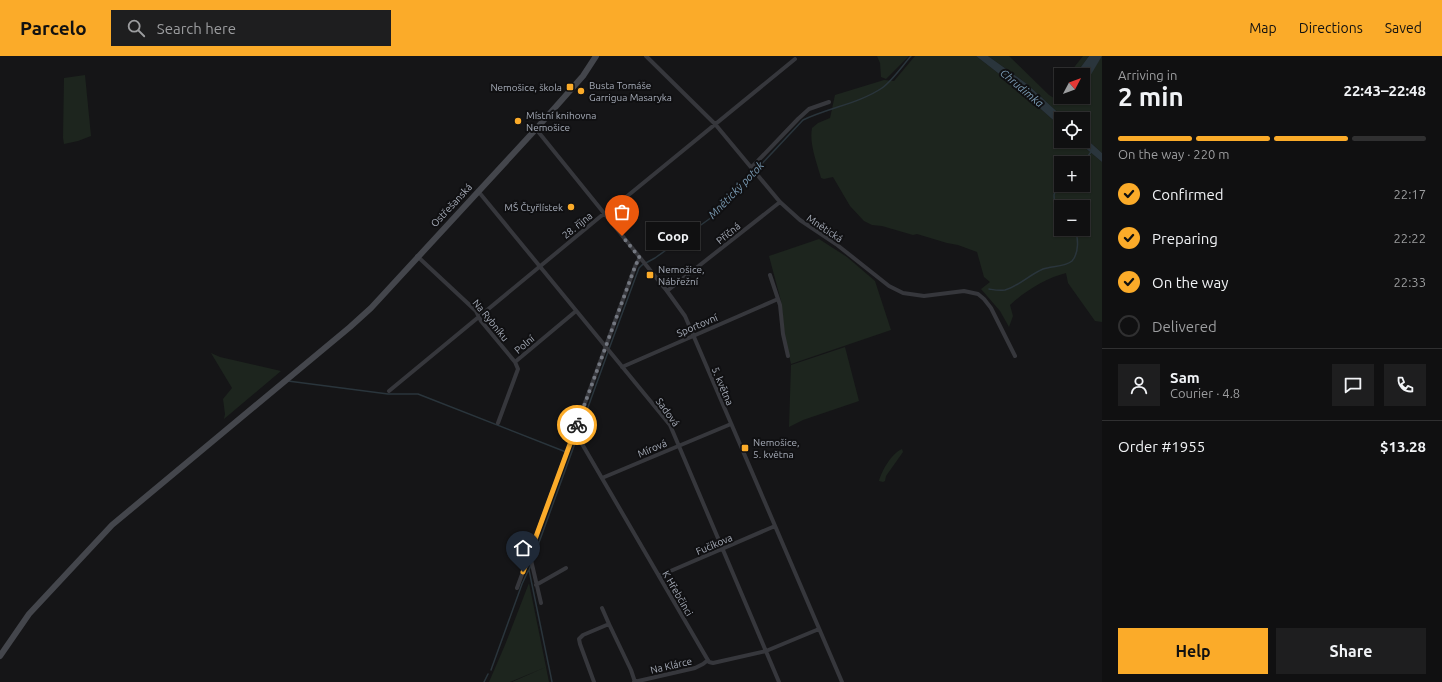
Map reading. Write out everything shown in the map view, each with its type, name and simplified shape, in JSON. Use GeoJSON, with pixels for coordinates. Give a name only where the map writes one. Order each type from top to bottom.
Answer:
{"type":"FeatureCollection","features":[{"type":"Feature","properties":{"kind":"street","name":"Ostřešanská"},"geometry":{"type":"LineString","coordinates":[[0,656],[29,614],[112,525],[364,314],[536,129],[583,76],[596,56]]}},
{"type":"Feature","properties":{"kind":"street","name":"Mnětická"},"geometry":{"type":"LineString","coordinates":[[646,56],[715,124],[780,202],[800,220],[836,244],[880,280],[895,290],[916,296],[932,296],[964,291],[978,294],[991,308],[1015,356]]}},
{"type":"Feature","properties":{"kind":"street","name":"28. října"},"geometry":{"type":"LineString","coordinates":[[389,390],[604,213],[795,59]]}},
{"type":"Feature","properties":{"kind":"street"},"geometry":{"type":"LineString","coordinates":[[751,168],[809,109],[829,102]]}},
{"type":"Feature","properties":{"kind":"street","name":"5. května"},"geometry":{"type":"LineString","coordinates":[[536,129],[667,291],[685,316],[842,682]]}},
{"type":"Feature","properties":{"kind":"street","name":"Sadová"},"geometry":{"type":"LineString","coordinates":[[478,191],[670,425],[779,682]]}},
{"type":"Feature","properties":{"kind":"street","name":"Příčná"},"geometry":{"type":"LineString","coordinates":[[667,291],[780,202]]}},
{"type":"Feature","properties":{"kind":"street","name":"Na Rybníku"},"geometry":{"type":"LineString","coordinates":[[417,256],[476,311],[481,321],[515,362]]}},
{"type":"Feature","properties":{"kind":"street"},"geometry":{"type":"LineString","coordinates":[[517,588],[567,452],[576,434],[636,264],[641,259]]}},
{"type":"Feature","properties":{"kind":"street"},"geometry":{"type":"LineString","coordinates":[[770,275],[780,306],[783,334],[788,356]]}},
{"type":"Feature","properties":{"kind":"street","name":"Sportovní"},"geometry":{"type":"LineString","coordinates":[[622,367],[778,299]]}},
{"type":"Feature","properties":{"kind":"street","name":"Polní"},"geometry":{"type":"LineString","coordinates":[[498,423],[518,369],[515,362],[576,311]]}},
{"type":"Feature","properties":{"kind":"street","name":"Mírová"},"geometry":{"type":"LineString","coordinates":[[602,478],[731,424]]}},
{"type":"Feature","properties":{"kind":"street","name":"K Hřebčinci"},"geometry":{"type":"LineString","coordinates":[[576,434],[708,660]]}},
{"type":"Feature","properties":{"kind":"street","name":"Fučíkova"},"geometry":{"type":"LineString","coordinates":[[659,576],[775,526]]}},
{"type":"Feature","properties":{"kind":"street"},"geometry":{"type":"LineString","coordinates":[[510,550],[531,560],[541,602]]}},
{"type":"Feature","properties":{"kind":"street"},"geometry":{"type":"LineString","coordinates":[[536,585],[566,568]]}},
{"type":"Feature","properties":{"kind":"street","name":"Na Klárce"},"geometry":{"type":"LineString","coordinates":[[602,608],[632,670],[635,682],[695,668],[708,660]]}},
{"type":"Feature","properties":{"kind":"street"},"geometry":{"type":"LineString","coordinates":[[594,682],[579,638],[609,624]]}},
{"type":"Feature","properties":{"kind":"street"},"geometry":{"type":"LineString","coordinates":[[708,660],[710,663],[713,663],[766,651],[819,629]]}},
{"type":"Feature","properties":{"kind":"shaded area"},"geometry":{"type":"Polygon","coordinates":[[[877,56],[909,56],[886,79],[881,77],[880,63],[877,56]]]}},
{"type":"Feature","properties":{"kind":"shaded area"},"geometry":{"type":"Polygon","coordinates":[[[915,56],[976,56],[1016,87],[1054,121],[1054,148],[1085,148],[1102,162],[1102,322],[1095,321],[1068,283],[1066,273],[1051,278],[1036,286],[1010,305],[1013,316],[1009,327],[1000,311],[981,289],[990,282],[984,277],[977,252],[958,245],[917,234],[913,235],[882,226],[872,225],[864,221],[850,206],[833,177],[824,179],[821,178],[812,147],[812,128],[818,123],[830,118],[835,95],[884,80],[894,81],[915,56]]]}},
{"type":"Feature","properties":{"kind":"shaded area"},"geometry":{"type":"Polygon","coordinates":[[[988,56],[1009,56],[1049,95],[1054,98],[1054,104],[1090,104],[1090,75],[1102,56],[1102,153],[1090,142],[1090,112],[1057,112],[1027,84],[988,56]]]}},
{"type":"Feature","properties":{"kind":"shaded area"},"geometry":{"type":"Polygon","coordinates":[[[1083,56],[1089,56],[1080,68],[1074,68],[1083,56]]]}},
{"type":"Feature","properties":{"kind":"shaded area"},"geometry":{"type":"Polygon","coordinates":[[[85,75],[91,136],[64,144],[64,78],[85,75]]]}},
{"type":"Feature","properties":{"kind":"shaded area"},"geometry":{"type":"Polygon","coordinates":[[[819,239],[847,257],[875,281],[891,330],[791,364],[785,338],[781,301],[769,256],[819,239]]]}},
{"type":"Feature","properties":{"kind":"shaded area"},"geometry":{"type":"Polygon","coordinates":[[[845,347],[859,401],[803,420],[789,427],[791,365],[845,347]]]}},
{"type":"Feature","properties":{"kind":"shaded area"},"geometry":{"type":"Polygon","coordinates":[[[211,353],[220,357],[281,371],[224,419],[225,414],[223,399],[232,388],[211,353]]]}},
{"type":"Feature","properties":{"kind":"shaded area"},"geometry":{"type":"Polygon","coordinates":[[[902,449],[903,452],[886,476],[885,481],[879,481],[888,462],[898,451],[902,449]]]}},
{"type":"Feature","properties":{"kind":"shaded area"},"geometry":{"type":"Polygon","coordinates":[[[529,583],[546,667],[510,682],[489,682],[505,645],[529,583]]]}},
{"type":"Feature","properties":{"kind":"shaded area"},"geometry":{"type":"Polygon","coordinates":[[[546,667],[549,682],[512,682],[546,667]]]}},
{"type":"Feature","properties":{"kind":"water","name":"Chrudimka"},"geometry":{"type":"Polygon","coordinates":[[[976,56],[988,56],[1027,84],[1057,112],[1054,112],[1054,121],[1016,87],[976,56]]]}},
{"type":"Feature","properties":{"kind":"water"},"geometry":{"type":"Polygon","coordinates":[[[1089,56],[1102,56],[1090,76],[1090,68],[1080,68],[1089,56]]]}},
{"type":"Feature","properties":{"kind":"water"},"geometry":{"type":"Polygon","coordinates":[[[1090,142],[1102,153],[1102,162],[1085,148],[1090,148],[1090,142]]]}},
{"type":"Feature","properties":{"kind":"waterway","name":"Mnětický potok"},"geometry":{"type":"LineString","coordinates":[[609,349],[639,268],[642,265],[655,258],[712,217],[803,120],[864,98],[882,88],[890,81],[911,56]]}},
{"type":"Feature","properties":{"kind":"waterway"},"geometry":{"type":"LineString","coordinates":[[1088,156],[1091,152]]}},
{"type":"Feature","properties":{"kind":"waterway"},"geometry":{"type":"LineString","coordinates":[[1054,200],[1055,192]]}},
{"type":"Feature","properties":{"kind":"waterway"},"geometry":{"type":"LineString","coordinates":[[989,289],[1005,290],[1015,286],[1043,269],[1069,263],[1076,254],[1078,245],[1077,236]]}},
{"type":"Feature","properties":{"kind":"waterway","name":"Mnětický potok"},"geometry":{"type":"LineString","coordinates":[[533,559],[608,352]]}},
{"type":"Feature","properties":{"kind":"waterway"},"geometry":{"type":"LineString","coordinates":[[288,381],[388,394],[418,394],[566,452]]}},
{"type":"Feature","properties":{"kind":"waterway","name":"Mnětický potok"},"geometry":{"type":"LineString","coordinates":[[531,565],[529,570],[552,682]]}},
{"type":"Feature","properties":{"kind":"waterway"},"geometry":{"type":"LineString","coordinates":[[491,670],[528,571]]}},
{"type":"Feature","properties":{"kind":"waterway"},"geometry":{"type":"LineString","coordinates":[[484,682],[488,674]]}},
{"type":"Feature","properties":{"kind":"way so far"},"geometry":{"type":"LineString","coordinates":[[577,425],[636,264],[640,258],[622,236]]}},
{"type":"Feature","properties":{"kind":"place","name":"Nemošice, škola"},"geometry":{"type":"Point","coordinates":[570,87]}},
{"type":"Feature","properties":{"kind":"place","name":"Busta Tomáše Garrigua Masaryka"},"geometry":{"type":"Point","coordinates":[581,91]}},
{"type":"Feature","properties":{"kind":"place","name":"Místní knihovna Nemošice"},"geometry":{"type":"Point","coordinates":[518,121]}},
{"type":"Feature","properties":{"kind":"place","name":"MŠ Čtyřlístek"},"geometry":{"type":"Point","coordinates":[571,207]}},
{"type":"Feature","properties":{"kind":"place","name":"Coop"},"geometry":{"type":"Point","coordinates":[622,236]}},
{"type":"Feature","properties":{"kind":"place","name":"Nemošice, Nábřežní"},"geometry":{"type":"Point","coordinates":[650,275]}},
{"type":"Feature","properties":{"kind":"place","name":"Nemošice, 5. května"},"geometry":{"type":"Point","coordinates":[745,448]}},
{"type":"Feature","properties":{"kind":"route"},"geometry":{"type":"LineString","coordinates":[[523,572],[577,425]]}}]}
